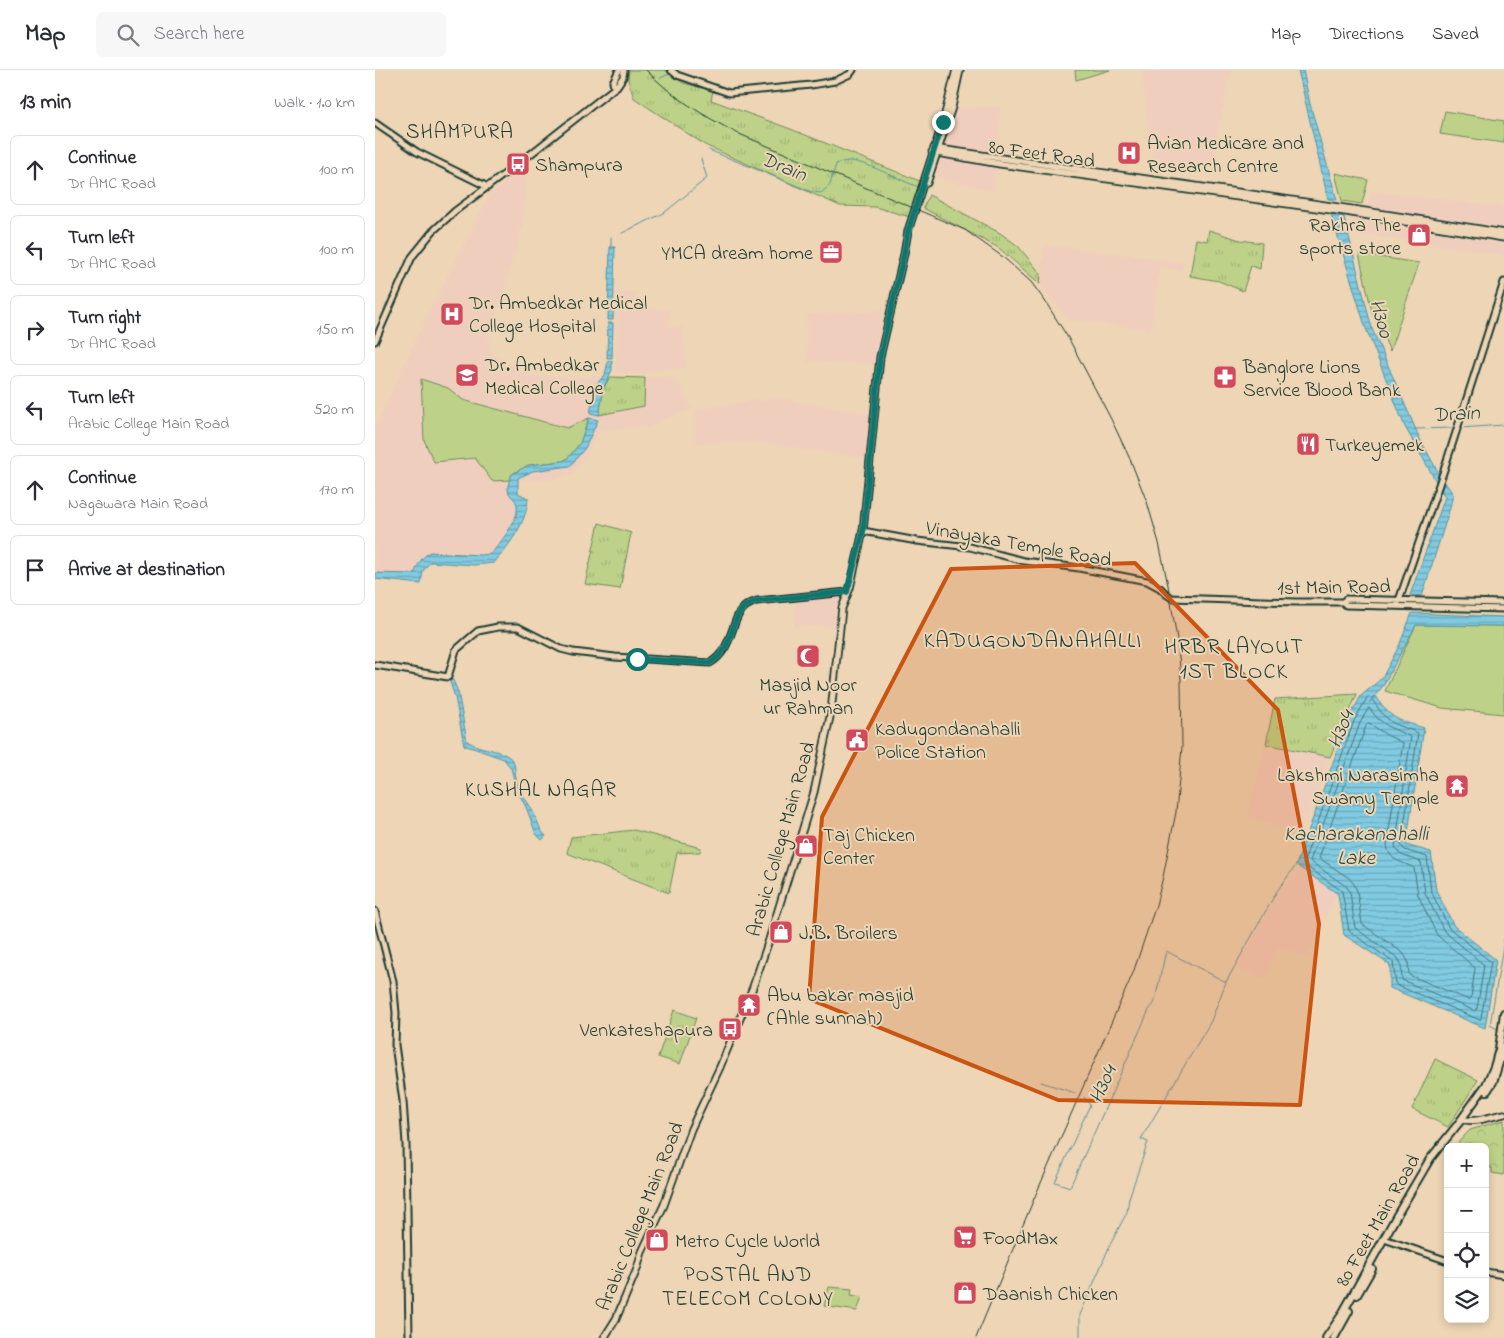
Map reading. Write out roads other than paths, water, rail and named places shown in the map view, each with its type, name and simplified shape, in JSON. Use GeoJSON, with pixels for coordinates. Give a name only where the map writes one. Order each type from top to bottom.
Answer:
{"type":"FeatureCollection","features":[{"type":"Feature","properties":{"kind":"main road"},"geometry":{"type":"LineString","coordinates":[[908,234],[911,232],[929,180],[956,70]]}},
{"type":"Feature","properties":{"kind":"main road"},"geometry":{"type":"LineString","coordinates":[[908,234],[952,107],[960,70]]}},
{"type":"Feature","properties":{"kind":"main road","name":"80 Feet Road"},"geometry":{"type":"LineString","coordinates":[[936,150],[1504,233]]}},
{"type":"Feature","properties":{"kind":"main road","name":"80 Feet Road"},"geometry":{"type":"LineString","coordinates":[[1338,209],[1504,238]]}},
{"type":"Feature","properties":{"kind":"main road","name":"Arabic College Main Road"},"geometry":{"type":"LineString","coordinates":[[604,1338],[616,1319],[642,1252],[664,1205],[691,1129],[720,1067],[768,943],[816,783],[831,712],[842,608],[863,532],[880,357],[908,234]]}},
{"type":"Feature","properties":{"kind":"main road","name":"80 Feet Main Road"},"geometry":{"type":"LineString","coordinates":[[1326,1338],[1343,1314],[1426,1166],[1464,1120],[1486,1085],[1494,1067],[1504,1013]]}},
{"type":"Feature","properties":{"kind":"main road","name":"80 Feet Main Road"},"geometry":{"type":"LineString","coordinates":[[1334,1338],[1425,1174],[1493,1082],[1504,1047]]}},
{"type":"Feature","properties":{"kind":"main road"},"geometry":{"type":"LineString","coordinates":[[1464,1120],[1504,1114]]}},
{"type":"Feature","properties":{"kind":"street"},"geometry":{"type":"LineString","coordinates":[[614,87],[613,82],[619,70]]}},
{"type":"Feature","properties":{"kind":"street"},"geometry":{"type":"LineString","coordinates":[[375,341],[412,257],[433,231],[455,211],[617,86],[624,70]]}},
{"type":"Feature","properties":{"kind":"street"},"geometry":{"type":"LineString","coordinates":[[672,70],[677,75],[729,93],[835,82],[850,74],[853,70]]}},
{"type":"Feature","properties":{"kind":"street"},"geometry":{"type":"LineString","coordinates":[[375,123],[425,156],[488,187]]}},
{"type":"Feature","properties":{"kind":"street"},"geometry":{"type":"LineString","coordinates":[[1504,282],[1443,473],[1398,603],[1417,606],[1504,609]]}},
{"type":"Feature","properties":{"kind":"street","name":"Vinayaka Temple Road"},"geometry":{"type":"LineString","coordinates":[[863,532],[970,547],[1024,561],[1079,568],[1147,581],[1160,588],[1166,594]]}},
{"type":"Feature","properties":{"kind":"street"},"geometry":{"type":"LineString","coordinates":[[375,665],[448,677],[456,650],[478,631],[517,626],[561,649],[573,652],[615,657],[710,663],[719,658],[727,646],[741,612],[746,606],[757,601],[847,592]]}},
{"type":"Feature","properties":{"kind":"street","name":"1st Main Road"},"geometry":{"type":"LineString","coordinates":[[1166,594],[1172,598],[1343,602],[1346,599],[1398,603],[1411,600],[1504,603]]}},
{"type":"Feature","properties":{"kind":"street"},"geometry":{"type":"LineString","coordinates":[[375,911],[393,981],[396,1013],[395,1045],[403,1101],[406,1144],[409,1338]]}},
{"type":"Feature","properties":{"kind":"street"},"geometry":{"type":"LineString","coordinates":[[1387,1240],[1444,1260]]}},
{"type":"Feature","properties":{"kind":"street"},"geometry":{"type":"LineString","coordinates":[[1489,1273],[1504,1275]]}},
{"type":"Feature","properties":{"kind":"water"},"geometry":{"type":"Polygon","coordinates":[[[1298,70],[1303,70],[1310,104],[1337,200],[1328,199],[1298,70]]]}},
{"type":"Feature","properties":{"kind":"water"},"geometry":{"type":"Polygon","coordinates":[[[1331,214],[1344,217],[1372,329],[1420,439],[1438,472],[1453,494],[1422,596],[1410,595],[1445,497],[1405,427],[1365,326],[1331,214]]]}},
{"type":"Feature","properties":{"kind":"water"},"geometry":{"type":"Polygon","coordinates":[[[610,247],[615,247],[613,320],[608,320],[610,247]]]}},
{"type":"Feature","properties":{"kind":"water"},"geometry":{"type":"Polygon","coordinates":[[[608,323],[613,323],[612,358],[607,358],[608,323]]]}},
{"type":"Feature","properties":{"kind":"water"},"geometry":{"type":"Polygon","coordinates":[[[608,361],[612,361],[612,370],[604,387],[599,415],[590,413],[596,384],[605,375],[608,361]]]}},
{"type":"Feature","properties":{"kind":"water"},"geometry":{"type":"Polygon","coordinates":[[[589,418],[598,420],[585,448],[570,466],[533,471],[518,478],[518,493],[528,498],[527,507],[521,525],[494,563],[474,565],[430,562],[423,571],[421,584],[375,579],[375,573],[414,574],[418,564],[430,552],[491,554],[509,529],[516,515],[516,502],[509,494],[508,488],[512,474],[529,465],[563,461],[568,458],[580,443],[589,418]]]}},
{"type":"Feature","properties":{"kind":"water","name":"Kacharakanahalli Lake"},"geometry":{"type":"Polygon","coordinates":[[[1412,613],[1504,617],[1504,626],[1416,625],[1383,686],[1369,703],[1376,696],[1391,715],[1424,728],[1406,845],[1431,852],[1436,890],[1454,926],[1496,960],[1485,1028],[1390,988],[1390,965],[1344,935],[1338,894],[1296,865],[1349,718],[1361,696],[1382,678],[1399,646],[1412,613]]]}},
{"type":"Feature","properties":{"kind":"water"},"geometry":{"type":"Polygon","coordinates":[[[449,679],[453,680],[458,692],[467,741],[504,754],[512,759],[519,787],[546,836],[542,840],[536,834],[526,807],[516,788],[511,768],[504,759],[464,745],[455,697],[449,679]]]}},
{"type":"Feature","properties":{"kind":"waterway"},"geometry":{"type":"LineString","coordinates":[[660,78],[672,73]]}},
{"type":"Feature","properties":{"kind":"waterway","name":"Drain"},"geometry":{"type":"LineString","coordinates":[[709,150],[812,192],[821,193],[830,185],[836,164],[847,161],[873,167],[919,187]]}},
{"type":"Feature","properties":{"kind":"waterway","name":"Drain"},"geometry":{"type":"LineString","coordinates":[[622,233],[664,213],[707,178],[701,159]]}},
{"type":"Feature","properties":{"kind":"waterway","name":"Drain"},"geometry":{"type":"LineString","coordinates":[[611,237],[611,248]]}},
{"type":"Feature","properties":{"kind":"waterway","name":"Drain"},"geometry":{"type":"LineString","coordinates":[[1460,428],[1504,425]]}},
{"type":"Feature","properties":{"kind":"waterway","name":"Drain"},"geometry":{"type":"LineString","coordinates":[[1415,429],[1456,428]]}},
{"type":"Feature","properties":{"kind":"waterway"},"geometry":{"type":"LineString","coordinates":[[451,681],[453,671]]}},
{"type":"Feature","properties":{"kind":"waterway","name":"H304"},"geometry":{"type":"LineString","coordinates":[[1084,1097],[1090,1105],[1055,1182],[1070,1187],[1149,1010],[1154,1004],[1166,951],[1226,982],[1277,891],[1297,864]]}},
{"type":"Feature","properties":{"kind":"waterway","name":"H300"},"geometry":{"type":"LineString","coordinates":[[1499,1030],[1490,1025],[1504,940]]}},
{"type":"Feature","properties":{"kind":"waterway","name":"H304"},"geometry":{"type":"LineString","coordinates":[[1080,1338],[1080,1315],[1110,1245],[1127,1212],[1129,1198],[1148,1142],[1141,1139],[1211,1021],[1226,982]]}},
{"type":"Feature","properties":{"kind":"waterway","name":"H304"},"geometry":{"type":"LineString","coordinates":[[1041,1082],[1075,1093]]}},
{"type":"Feature","properties":{"kind":"railway"},"geometry":{"type":"LineString","coordinates":[[646,70],[689,105],[737,133],[965,230],[1003,257],[1031,282],[1070,341],[1111,419],[1130,459],[1147,502],[1159,543],[1178,645],[1181,680],[1182,747],[1176,812],[1163,877],[1156,905],[1133,973],[1033,1201],[976,1338]]}},
{"type":"Feature","properties":{"kind":"place","name":"Avian Medicare and Research Centre"},"geometry":{"type":"Point","coordinates":[1129,153]}},
{"type":"Feature","properties":{"kind":"place","name":"Shampura"},"geometry":{"type":"Point","coordinates":[518,164]}},
{"type":"Feature","properties":{"kind":"place","name":"Rakhra The sports store"},"geometry":{"type":"Point","coordinates":[1419,235]}},
{"type":"Feature","properties":{"kind":"place","name":"YMCA dream home"},"geometry":{"type":"Point","coordinates":[831,252]}},
{"type":"Feature","properties":{"kind":"place","name":"Dr. Ambedkar Medical College Hospital"},"geometry":{"type":"Point","coordinates":[452,314]}},
{"type":"Feature","properties":{"kind":"place","name":"Dr. Ambedkar Medical College"},"geometry":{"type":"Point","coordinates":[467,375]}},
{"type":"Feature","properties":{"kind":"place","name":"Banglore Lions Service Blood Bank"},"geometry":{"type":"Point","coordinates":[1225,377]}},
{"type":"Feature","properties":{"kind":"place","name":"Turkeyemek"},"geometry":{"type":"Point","coordinates":[1308,444]}},
{"type":"Feature","properties":{"kind":"place","name":"Masjid Noor ur Rahman"},"geometry":{"type":"Point","coordinates":[808,656]}},
{"type":"Feature","properties":{"kind":"place","name":"Kadugondanahalli Police Station"},"geometry":{"type":"Point","coordinates":[857,740]}},
{"type":"Feature","properties":{"kind":"place","name":"Lakshmi Narasimha Swamy Temple"},"geometry":{"type":"Point","coordinates":[1457,786]}},
{"type":"Feature","properties":{"kind":"place","name":"Taj Chicken Center"},"geometry":{"type":"Point","coordinates":[806,846]}},
{"type":"Feature","properties":{"kind":"place","name":"J.B. Broilers"},"geometry":{"type":"Point","coordinates":[781,932]}},
{"type":"Feature","properties":{"kind":"place","name":"Abu bakar masjid (Ahle sunnah)"},"geometry":{"type":"Point","coordinates":[749,1005]}},
{"type":"Feature","properties":{"kind":"place","name":"Venkateshapura"},"geometry":{"type":"Point","coordinates":[730,1029]}},
{"type":"Feature","properties":{"kind":"place","name":"FoodMax"},"geometry":{"type":"Point","coordinates":[965,1237]}},
{"type":"Feature","properties":{"kind":"place","name":"Metro Cycle World"},"geometry":{"type":"Point","coordinates":[657,1240]}},
{"type":"Feature","properties":{"kind":"place","name":"Daanish Chicken"},"geometry":{"type":"Point","coordinates":[965,1293]}},
{"type":"Feature","properties":{"kind":"district","name":"SHAMPURA"},"geometry":{"type":"Point","coordinates":[460,131]}},
{"type":"Feature","properties":{"kind":"district","name":"KADUGONDANAHALLI"},"geometry":{"type":"Point","coordinates":[1033,639]}},
{"type":"Feature","properties":{"kind":"district","name":"HRBR LAYOUT 1ST BLOCK"},"geometry":{"type":"Point","coordinates":[1234,658]}},
{"type":"Feature","properties":{"kind":"district","name":"KUSHAL NAGAR"},"geometry":{"type":"Point","coordinates":[541,789]}},
{"type":"Feature","properties":{"kind":"district","name":"POSTAL AND TELECOM COLONY"},"geometry":{"type":"Point","coordinates":[748,1286]}}]}
